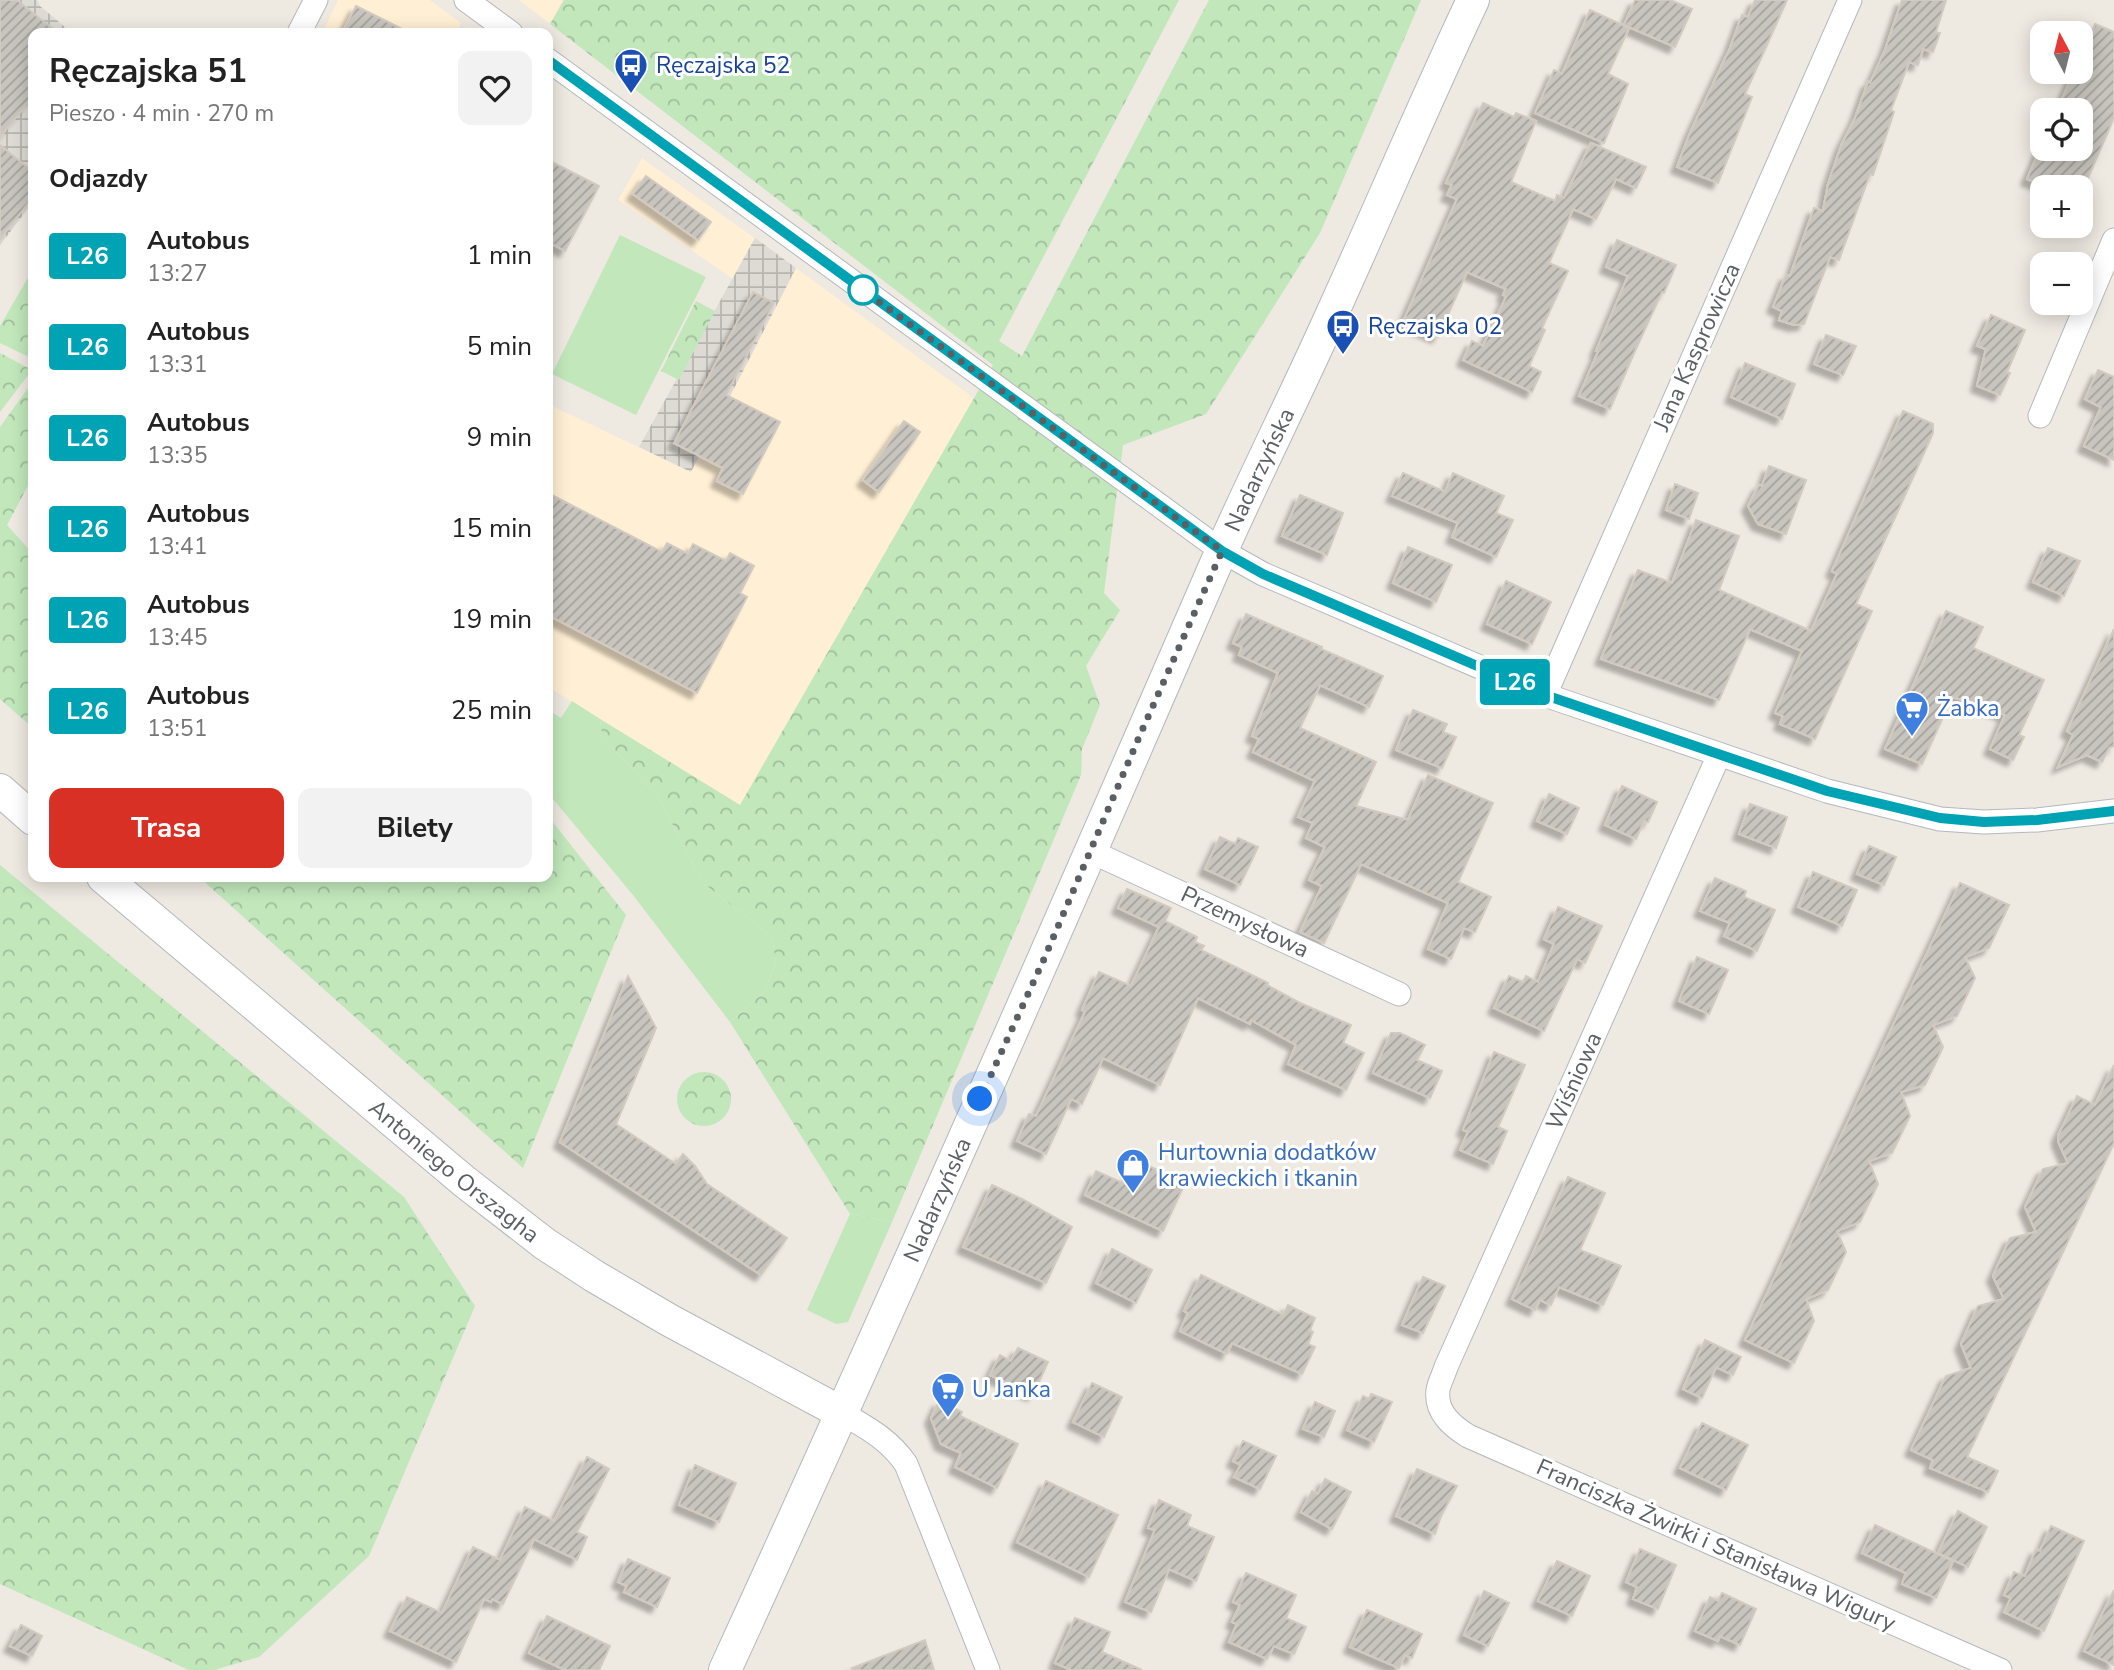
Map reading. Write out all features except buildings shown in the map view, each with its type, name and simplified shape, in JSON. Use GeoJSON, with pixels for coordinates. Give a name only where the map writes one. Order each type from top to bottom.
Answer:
{"type":"FeatureCollection","features":[{"type":"Feature","properties":{"kind":"main road","name":"Nadarzyńska"},"geometry":{"type":"LineString","coordinates":[[725,1670],[1044,959],[1222,551],[1327,326],[1473,0]]}},
{"type":"Feature","properties":{"kind":"main road"},"geometry":{"type":"LineString","coordinates":[[0,790],[28,815]]}},
{"type":"Feature","properties":{"kind":"main road","name":"Antoniego Orszagha"},"geometry":{"type":"LineString","coordinates":[[109,882],[465,1182],[545,1244],[669,1320],[842,1413]]}},
{"type":"Feature","properties":{"kind":"street"},"geometry":{"type":"LineString","coordinates":[[302,28],[316,0]]}},
{"type":"Feature","properties":{"kind":"street"},"geometry":{"type":"LineString","coordinates":[[466,0],[504,28]]}},
{"type":"Feature","properties":{"kind":"street","name":"Jana Kasprowicza"},"geometry":{"type":"LineString","coordinates":[[1545,695],[1850,0]]}},
{"type":"Feature","properties":{"kind":"street"},"geometry":{"type":"LineString","coordinates":[[553,64],[1222,551],[1263,574],[1545,695],[1827,791],[1940,818],[1984,822],[2037,820],[2114,811]]}},
{"type":"Feature","properties":{"kind":"street"},"geometry":{"type":"LineString","coordinates":[[2040,416],[2114,240]]}},
{"type":"Feature","properties":{"kind":"street","name":"Wiśniowa"},"geometry":{"type":"LineString","coordinates":[[1441,1409],[1438,1391],[1446,1367],[1719,755]]}},
{"type":"Feature","properties":{"kind":"street","name":"Przemysłowa"},"geometry":{"type":"LineString","coordinates":[[1090,851],[1399,994]]}},
{"type":"Feature","properties":{"kind":"street","name":"Franciszka Żwirki i Stanisława Wigury"},"geometry":{"type":"LineString","coordinates":[[1441,1409],[1452,1426],[1468,1436],[2000,1670]]}},
{"type":"Feature","properties":{"kind":"street"},"geometry":{"type":"LineString","coordinates":[[842,1413],[882,1437],[896,1449],[906,1464],[988,1670]]}},
{"type":"Feature","properties":{"kind":"shaded area"},"geometry":{"type":"Polygon","coordinates":[[[0,0],[37,0],[40,6],[66,28],[28,28],[28,209],[0,245],[0,0]]]}},
{"type":"Feature","properties":{"kind":"shaded area"},"geometry":{"type":"Polygon","coordinates":[[[338,0],[430,0],[461,23],[458,28],[324,28],[338,0]]]}},
{"type":"Feature","properties":{"kind":"shaded area"},"geometry":{"type":"Polygon","coordinates":[[[519,0],[563,0],[550,24],[519,0]]]}},
{"type":"Feature","properties":{"kind":"shaded area"},"geometry":{"type":"Polygon","coordinates":[[[642,158],[755,238],[733,279],[618,200],[642,158]]]}},
{"type":"Feature","properties":{"kind":"shaded area"},"geometry":{"type":"Polygon","coordinates":[[[755,238],[796,268],[691,472],[639,447],[755,238]]]}},
{"type":"Feature","properties":{"kind":"shaded area"},"geometry":{"type":"Polygon","coordinates":[[[796,268],[974,398],[740,805],[553,690],[553,406],[691,472],[796,268]]]}},
{"type":"Feature","properties":{"kind":"green space"},"geometry":{"type":"Polygon","coordinates":[[[564,0],[1179,0],[999,341],[1022,356],[1209,0],[1421,0],[1320,233],[1206,414],[1123,445],[1104,593],[1120,610],[1086,666],[1100,705],[1082,749],[1081,775],[892,1222],[850,1214],[730,1022],[764,992],[776,963],[772,937],[702,882],[659,798],[602,736],[600,719],[740,805],[993,365],[550,24],[564,0]]]}},
{"type":"Feature","properties":{"kind":"green space"},"geometry":{"type":"Polygon","coordinates":[[[620,235],[706,277],[636,415],[553,374],[620,235]]]}},
{"type":"Feature","properties":{"kind":"green space"},"geometry":{"type":"Polygon","coordinates":[[[28,278],[28,357],[0,343],[0,326],[28,278]]]}},
{"type":"Feature","properties":{"kind":"green space"},"geometry":{"type":"Polygon","coordinates":[[[696,301],[715,311],[679,380],[661,371],[696,301]]]}},
{"type":"Feature","properties":{"kind":"green space"},"geometry":{"type":"Polygon","coordinates":[[[0,353],[28,368],[28,375],[0,412],[0,353]]]}},
{"type":"Feature","properties":{"kind":"green space"},"geometry":{"type":"Polygon","coordinates":[[[28,388],[28,485],[7,525],[28,548],[28,724],[0,699],[0,427],[28,388]]]}},
{"type":"Feature","properties":{"kind":"green space"},"geometry":{"type":"Polygon","coordinates":[[[572,701],[600,719],[602,736],[659,798],[702,882],[772,937],[776,963],[764,992],[730,1022],[633,895],[553,799],[553,713],[561,718],[572,701]]]}},
{"type":"Feature","properties":{"kind":"green space"},"geometry":{"type":"Polygon","coordinates":[[[553,822],[626,915],[523,1168],[205,882],[553,882],[553,822]]]}},
{"type":"Feature","properties":{"kind":"green space"},"geometry":{"type":"Polygon","coordinates":[[[0,865],[404,1197],[475,1306],[369,1556],[259,1657],[214,1670],[189,1670],[0,1584],[0,865]]]}},
{"type":"Feature","properties":{"kind":"green space"},"geometry":{"type":"Polygon","coordinates":[[[704,1072],[723,1080],[731,1099],[723,1118],[704,1126],[685,1118],[677,1099],[685,1080],[704,1072]]]}},
{"type":"Feature","properties":{"kind":"green space"},"geometry":{"type":"Polygon","coordinates":[[[850,1214],[892,1222],[848,1322],[836,1324],[807,1310],[850,1214]]]}},
{"type":"Feature","properties":{"kind":"bus line","name":"L26"},"geometry":{"type":"LineString","coordinates":[[553,64],[1222,551],[1263,574],[1545,695],[1827,791],[1940,818],[1984,822],[2037,820],[2114,811]]}},
{"type":"Feature","properties":{"kind":"place","name":"Ręczajska 52"},"geometry":{"type":"Point","coordinates":[631,95]}},
{"type":"Feature","properties":{"kind":"place","name":"Ręczajska 02"},"geometry":{"type":"Point","coordinates":[1343,356]}},
{"type":"Feature","properties":{"kind":"place","name":"Żabka"},"geometry":{"type":"Point","coordinates":[1912,738]}},
{"type":"Feature","properties":{"kind":"place","name":"Hurtownia dodatków krawieckich i tkanin"},"geometry":{"type":"Point","coordinates":[1133,1195]}},
{"type":"Feature","properties":{"kind":"place","name":"U Janka"},"geometry":{"type":"Point","coordinates":[948,1419]}},
{"type":"Feature","properties":{"kind":"route"},"geometry":{"type":"LineString","coordinates":[[863,290],[856,285],[1222,551],[980,1099]]}}]}
